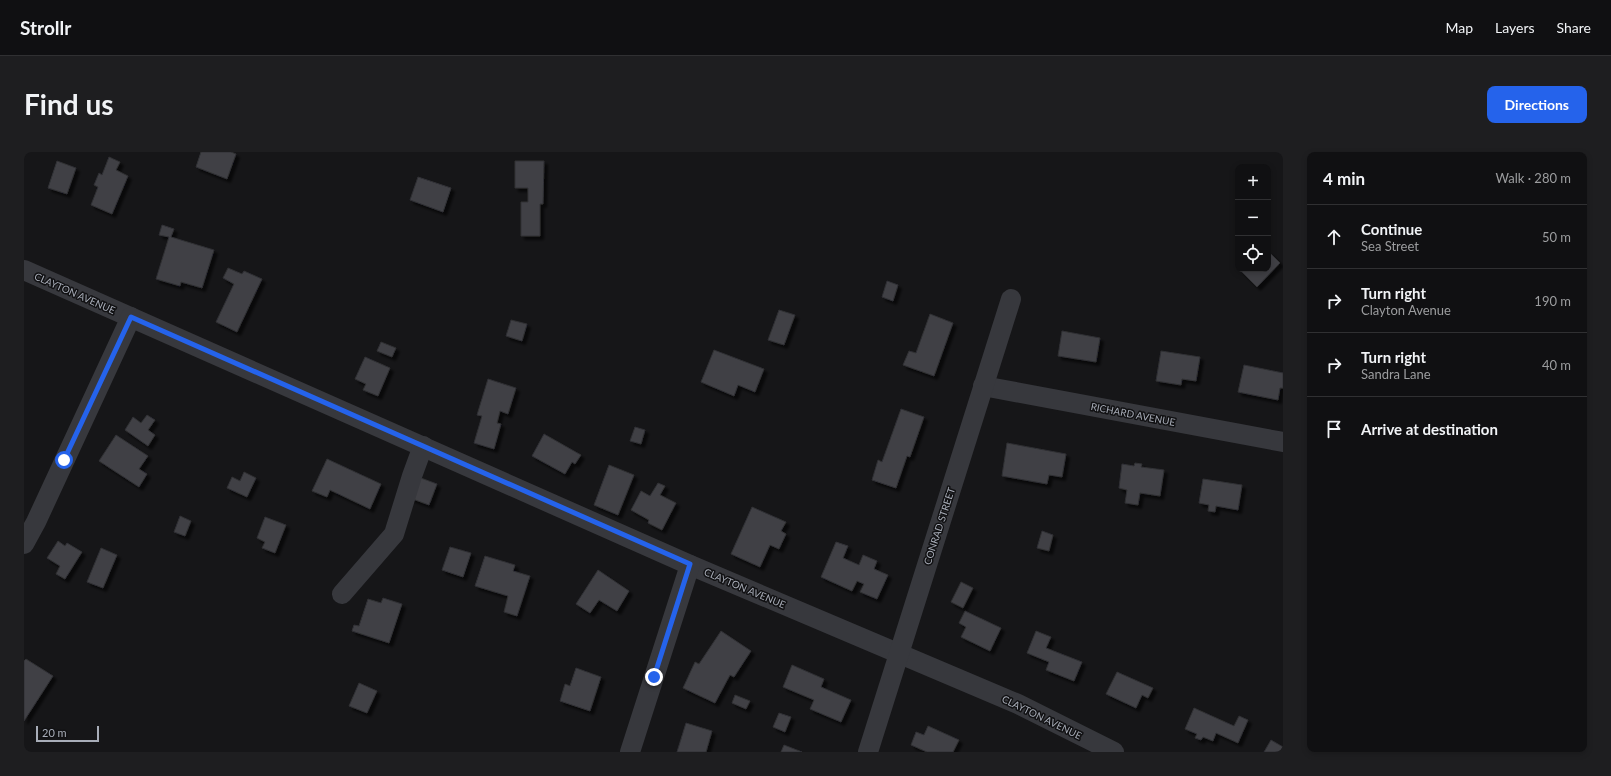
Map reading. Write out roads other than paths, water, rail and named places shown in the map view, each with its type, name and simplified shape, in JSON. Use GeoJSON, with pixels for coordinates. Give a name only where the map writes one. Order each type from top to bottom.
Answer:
{"type":"FeatureCollection","features":[{"type":"Feature","properties":{"kind":"street","name":"CLAYTON AVENUE"},"geometry":{"type":"LineString","coordinates":[[24,270],[690,564],[1018,704],[1114,752]]}},
{"type":"Feature","properties":{"kind":"street","name":"CONRAD STREET"},"geometry":{"type":"LineString","coordinates":[[868,752],[1011,299]]}},
{"type":"Feature","properties":{"kind":"street"},"geometry":{"type":"LineString","coordinates":[[24,544],[36,522],[131,317]]}},
{"type":"Feature","properties":{"kind":"street","name":"RICHARD AVENUE"},"geometry":{"type":"LineString","coordinates":[[983,386],[1283,442]]}},
{"type":"Feature","properties":{"kind":"street"},"geometry":{"type":"LineString","coordinates":[[342,594],[394,534],[423,446]]}},
{"type":"Feature","properties":{"kind":"street"},"geometry":{"type":"LineString","coordinates":[[630,752],[690,564]]}}]}
